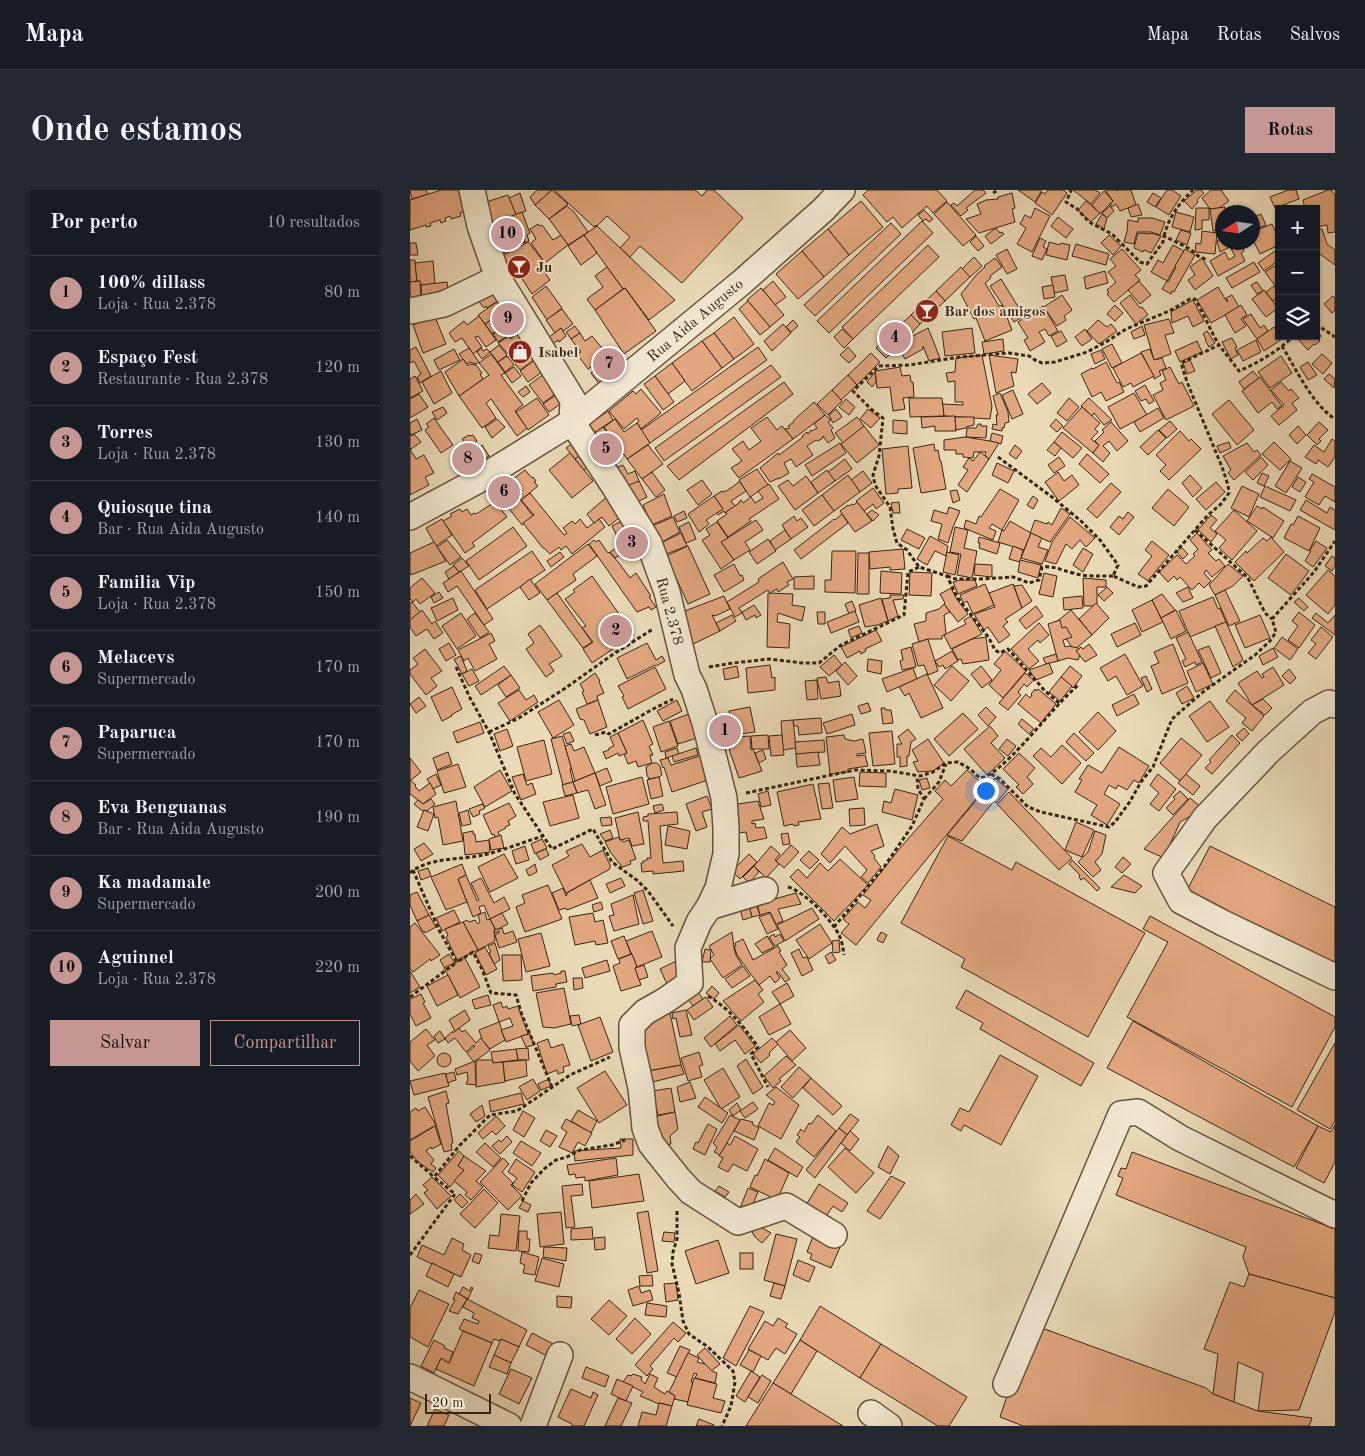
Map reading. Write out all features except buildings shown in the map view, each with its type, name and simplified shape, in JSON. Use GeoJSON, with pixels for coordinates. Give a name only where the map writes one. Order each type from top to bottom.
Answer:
{"type":"FeatureCollection","features":[{"type":"Feature","properties":{"kind":"street"},"geometry":{"type":"LineString","coordinates":[[472,190],[480,226],[498,278],[573,400],[572,422]]}},
{"type":"Feature","properties":{"kind":"street","name":"Rua Aida Augusto"},"geometry":{"type":"LineString","coordinates":[[410,517],[475,482],[572,422],[742,282],[823,210],[842,190]]}},
{"type":"Feature","properties":{"kind":"street"},"geometry":{"type":"LineString","coordinates":[[410,311],[444,304],[498,278]]}},
{"type":"Feature","properties":{"kind":"street","name":"Rua 2.378"},"geometry":{"type":"LineString","coordinates":[[572,422],[649,543],[667,592],[672,617],[705,723],[724,798],[726,854],[718,888],[699,922],[688,948]]}},
{"type":"Feature","properties":{"kind":"street"},"geometry":{"type":"LineString","coordinates":[[1335,705],[1329,703],[1312,712],[1268,751],[1205,818],[1166,872],[1181,901],[1335,977]]}},
{"type":"Feature","properties":{"kind":"street"},"geometry":{"type":"LineString","coordinates":[[709,906],[765,890]]}},
{"type":"Feature","properties":{"kind":"street"},"geometry":{"type":"LineString","coordinates":[[688,948],[690,983],[645,1012],[632,1025],[632,1048],[645,1128],[651,1144],[691,1192],[738,1222],[786,1206],[834,1235]]}},
{"type":"Feature","properties":{"kind":"street"},"geometry":{"type":"LineString","coordinates":[[1006,1384],[1121,1114],[1138,1112],[1180,1138],[1335,1215]]}},
{"type":"Feature","properties":{"kind":"street"},"geometry":{"type":"LineString","coordinates":[[533,1426],[560,1355]]}},
{"type":"Feature","properties":{"kind":"street"},"geometry":{"type":"LineString","coordinates":[[410,1377],[509,1426]]}},
{"type":"Feature","properties":{"kind":"path"},"geometry":{"type":"LineString","coordinates":[[994,193],[998,190]]}},
{"type":"Feature","properties":{"kind":"path"},"geometry":{"type":"LineString","coordinates":[[1070,190],[1066,202],[1077,209],[1089,222],[1112,234],[1140,262],[1146,264],[1163,242],[1168,222],[1173,213],[1193,190]]}},
{"type":"Feature","properties":{"kind":"path"},"geometry":{"type":"LineString","coordinates":[[1164,236],[1208,260]]}},
{"type":"Feature","properties":{"kind":"path"},"geometry":{"type":"LineString","coordinates":[[1219,345],[1181,363],[1222,467],[1229,493],[1146,586],[1138,587],[1113,576],[1084,576],[1053,566],[1042,567],[1038,580],[1029,583],[1013,577],[956,579],[920,567],[907,550],[897,542],[890,507],[875,485],[873,475],[879,456],[883,418],[870,409],[853,391],[879,366],[909,365],[960,357],[1009,353],[1029,356],[1042,363],[1055,362],[1087,352],[1126,329],[1169,311],[1190,299],[1194,299],[1219,345],[1239,371],[1253,366],[1289,340]]}},
{"type":"Feature","properties":{"kind":"path"},"geometry":{"type":"LineString","coordinates":[[1320,327],[1335,337]]}},
{"type":"Feature","properties":{"kind":"path"},"geometry":{"type":"LineString","coordinates":[[1282,346],[1305,384],[1319,403],[1335,419]]}},
{"type":"Feature","properties":{"kind":"path"},"geometry":{"type":"LineString","coordinates":[[998,457],[1052,498],[1100,540],[1118,565],[1113,576]]}},
{"type":"Feature","properties":{"kind":"path"},"geometry":{"type":"LineString","coordinates":[[991,774],[1000,779],[1028,807],[1041,812],[1109,827],[1130,803],[1141,782],[1153,767],[1172,719],[1203,692],[1255,655],[1270,641],[1276,632],[1272,619],[1265,613],[1248,578],[1195,530]]}},
{"type":"Feature","properties":{"kind":"path"},"geometry":{"type":"LineString","coordinates":[[1272,619],[1314,572],[1335,541]]}},
{"type":"Feature","properties":{"kind":"path"},"geometry":{"type":"LineString","coordinates":[[595,736],[606,732],[610,734],[653,708],[691,682],[700,669],[733,663],[769,660],[819,663],[841,645],[904,615],[908,572],[920,567]]}},
{"type":"Feature","properties":{"kind":"path"},"geometry":{"type":"LineString","coordinates":[[947,576],[957,597],[989,638],[995,650],[1000,653],[1008,649],[1059,704]]}},
{"type":"Feature","properties":{"kind":"path"},"geometry":{"type":"LineString","coordinates":[[489,732],[519,718],[672,617]]}},
{"type":"Feature","properties":{"kind":"path"},"geometry":{"type":"LineString","coordinates":[[456,667],[470,698],[489,732],[515,794],[552,849],[593,828],[612,862],[638,881],[648,891],[688,948]]}},
{"type":"Feature","properties":{"kind":"path"},"geometry":{"type":"LineString","coordinates":[[724,798],[855,770],[890,771],[917,776],[933,772],[946,763],[958,762],[980,778],[983,778],[991,774],[1011,757],[1079,684]]}},
{"type":"Feature","properties":{"kind":"path"},"geometry":{"type":"LineString","coordinates":[[834,927],[884,867],[912,826],[924,799],[939,782],[946,763]]}},
{"type":"Feature","properties":{"kind":"path"},"geometry":{"type":"LineString","coordinates":[[917,776],[918,789],[924,799]]}},
{"type":"Feature","properties":{"kind":"path"},"geometry":{"type":"LineString","coordinates":[[457,962],[439,930],[412,872],[443,860],[484,855],[543,836]]}},
{"type":"Feature","properties":{"kind":"path"},"geometry":{"type":"LineString","coordinates":[[765,890],[790,887],[799,892],[831,921],[840,936],[844,954]]}},
{"type":"Feature","properties":{"kind":"path"},"geometry":{"type":"LineString","coordinates":[[410,997],[473,952],[482,968],[491,993],[516,995],[522,1015],[552,1087]]}},
{"type":"Feature","properties":{"kind":"path"},"geometry":{"type":"LineString","coordinates":[[690,983],[703,994],[721,1004],[740,1022],[758,1047],[751,1054],[768,1087]]}},
{"type":"Feature","properties":{"kind":"path"},"geometry":{"type":"LineString","coordinates":[[434,1177],[460,1145],[490,1115],[517,1111],[570,1076],[632,1048]]}},
{"type":"Feature","properties":{"kind":"path"},"geometry":{"type":"LineString","coordinates":[[522,1202],[530,1183],[556,1160],[580,1150],[612,1146],[645,1128]]}},
{"type":"Feature","properties":{"kind":"path"},"geometry":{"type":"LineString","coordinates":[[410,1156],[455,1194],[410,1255]]}},
{"type":"Feature","properties":{"kind":"path"},"geometry":{"type":"LineString","coordinates":[[678,1178],[677,1239],[672,1264],[683,1321],[689,1334],[708,1347],[733,1371],[735,1382],[731,1406],[722,1426]]}},
{"type":"Feature","properties":{"kind":"place","name":"Aguinnel"},"geometry":{"type":"Point","coordinates":[507,234]}},
{"type":"Feature","properties":{"kind":"place","name":"Ju"},"geometry":{"type":"Point","coordinates":[519,267]}},
{"type":"Feature","properties":{"kind":"place","name":"Bar dos amigos"},"geometry":{"type":"Point","coordinates":[927,311]}},
{"type":"Feature","properties":{"kind":"place","name":"Ka madamale"},"geometry":{"type":"Point","coordinates":[508,319]}},
{"type":"Feature","properties":{"kind":"place","name":"Quiosque tina"},"geometry":{"type":"Point","coordinates":[895,338]}},
{"type":"Feature","properties":{"kind":"place","name":"Isabel"},"geometry":{"type":"Point","coordinates":[520,352]}},
{"type":"Feature","properties":{"kind":"place","name":"Paparuca"},"geometry":{"type":"Point","coordinates":[609,364]}},
{"type":"Feature","properties":{"kind":"place","name":"Familia Vip"},"geometry":{"type":"Point","coordinates":[606,449]}},
{"type":"Feature","properties":{"kind":"place","name":"Eva Benguanas"},"geometry":{"type":"Point","coordinates":[468,459]}},
{"type":"Feature","properties":{"kind":"place","name":"Melacevs"},"geometry":{"type":"Point","coordinates":[504,492]}},
{"type":"Feature","properties":{"kind":"place","name":"Torres"},"geometry":{"type":"Point","coordinates":[632,543]}},
{"type":"Feature","properties":{"kind":"place","name":"Espaço Fest"},"geometry":{"type":"Point","coordinates":[616,631]}},
{"type":"Feature","properties":{"kind":"place","name":"100% dillass"},"geometry":{"type":"Point","coordinates":[725,731]}}]}
